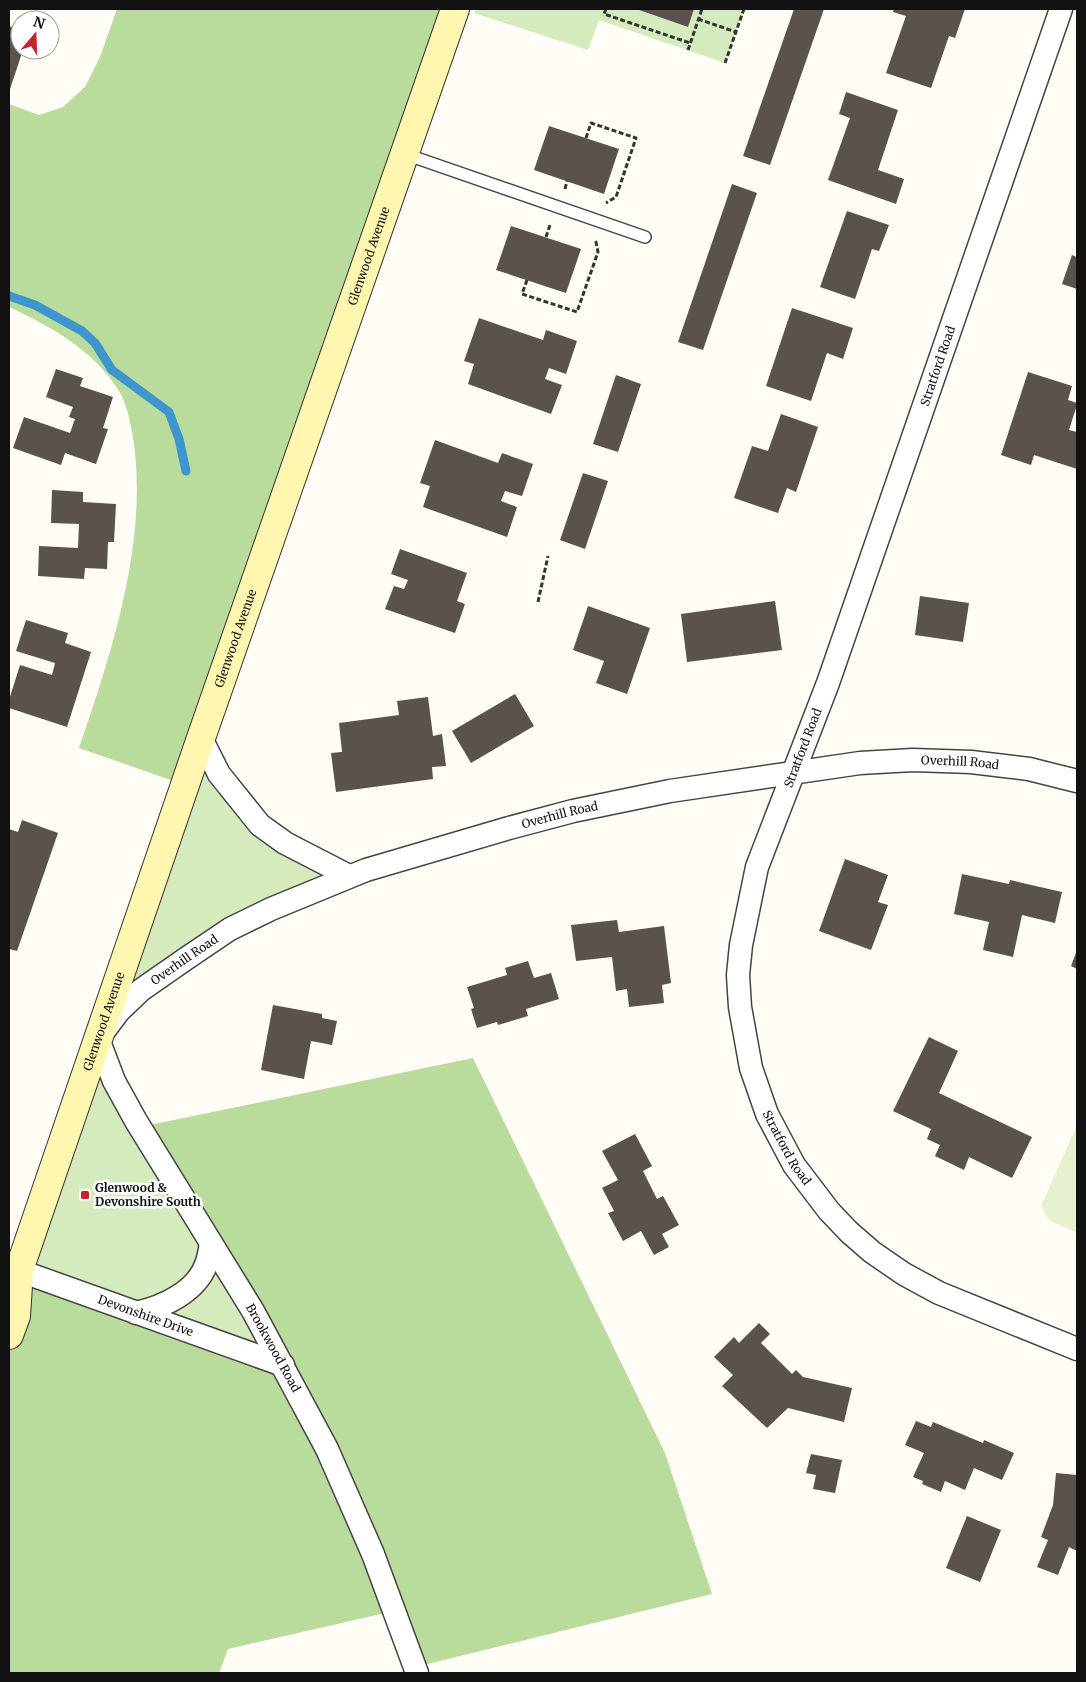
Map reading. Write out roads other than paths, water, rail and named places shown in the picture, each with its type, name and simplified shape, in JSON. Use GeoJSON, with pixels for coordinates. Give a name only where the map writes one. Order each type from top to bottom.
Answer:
{"type":"FeatureCollection","features":[{"type":"Feature","properties":{"kind":"street","name":"Glenwood Avenue"},"geometry":{"type":"LineString","coordinates":[[9,1335],[16,1316],[12,1273],[98,1039],[200,738],[455,9]]}},
{"type":"Feature","properties":{"kind":"street","name":"Stratford Road"},"geometry":{"type":"LineString","coordinates":[[1061,9],[828,683],[755,875],[741,945],[738,975],[740,1006],[751,1068],[767,1114],[779,1140],[816,1196],[849,1232],[872,1252],[904,1274],[939,1293],[1077,1349]]}},
{"type":"Feature","properties":{"kind":"street"},"geometry":{"type":"LineString","coordinates":[[200,738],[220,774],[260,826],[285,843],[349,876]]}},
{"type":"Feature","properties":{"kind":"street","name":"Overhill Road"},"geometry":{"type":"LineString","coordinates":[[98,1039],[119,1011],[142,990],[230,929],[271,909],[349,876],[473,837],[574,811],[670,791],[860,763],[933,760],[972,762],[1029,769],[1077,781]]}},
{"type":"Feature","properties":{"kind":"street","name":"Brookwood Road"},"geometry":{"type":"LineString","coordinates":[[98,1039],[114,1082],[253,1311],[327,1449],[373,1554],[417,1673]]}},
{"type":"Feature","properties":{"kind":"street"},"geometry":{"type":"LineString","coordinates":[[136,1313],[152,1309],[178,1297],[198,1279],[207,1264],[211,1243]]}},
{"type":"Feature","properties":{"kind":"street","name":"Devonshire Drive"},"geometry":{"type":"LineString","coordinates":[[12,1273],[136,1313],[283,1365]]}},
{"type":"Feature","properties":{"kind":"lane"},"geometry":{"type":"LineString","coordinates":[[405,154],[645,237]]}},
{"type":"Feature","properties":{"kind":"waterway"},"geometry":{"type":"LineString","coordinates":[[9,296],[35,305],[82,331],[95,343],[112,370],[169,412],[179,439],[186,471]]}},
{"type":"Feature","properties":{"kind":"place","name":"Glenwood & Devonshire South"},"geometry":{"type":"Point","coordinates":[85,1195]}}]}
